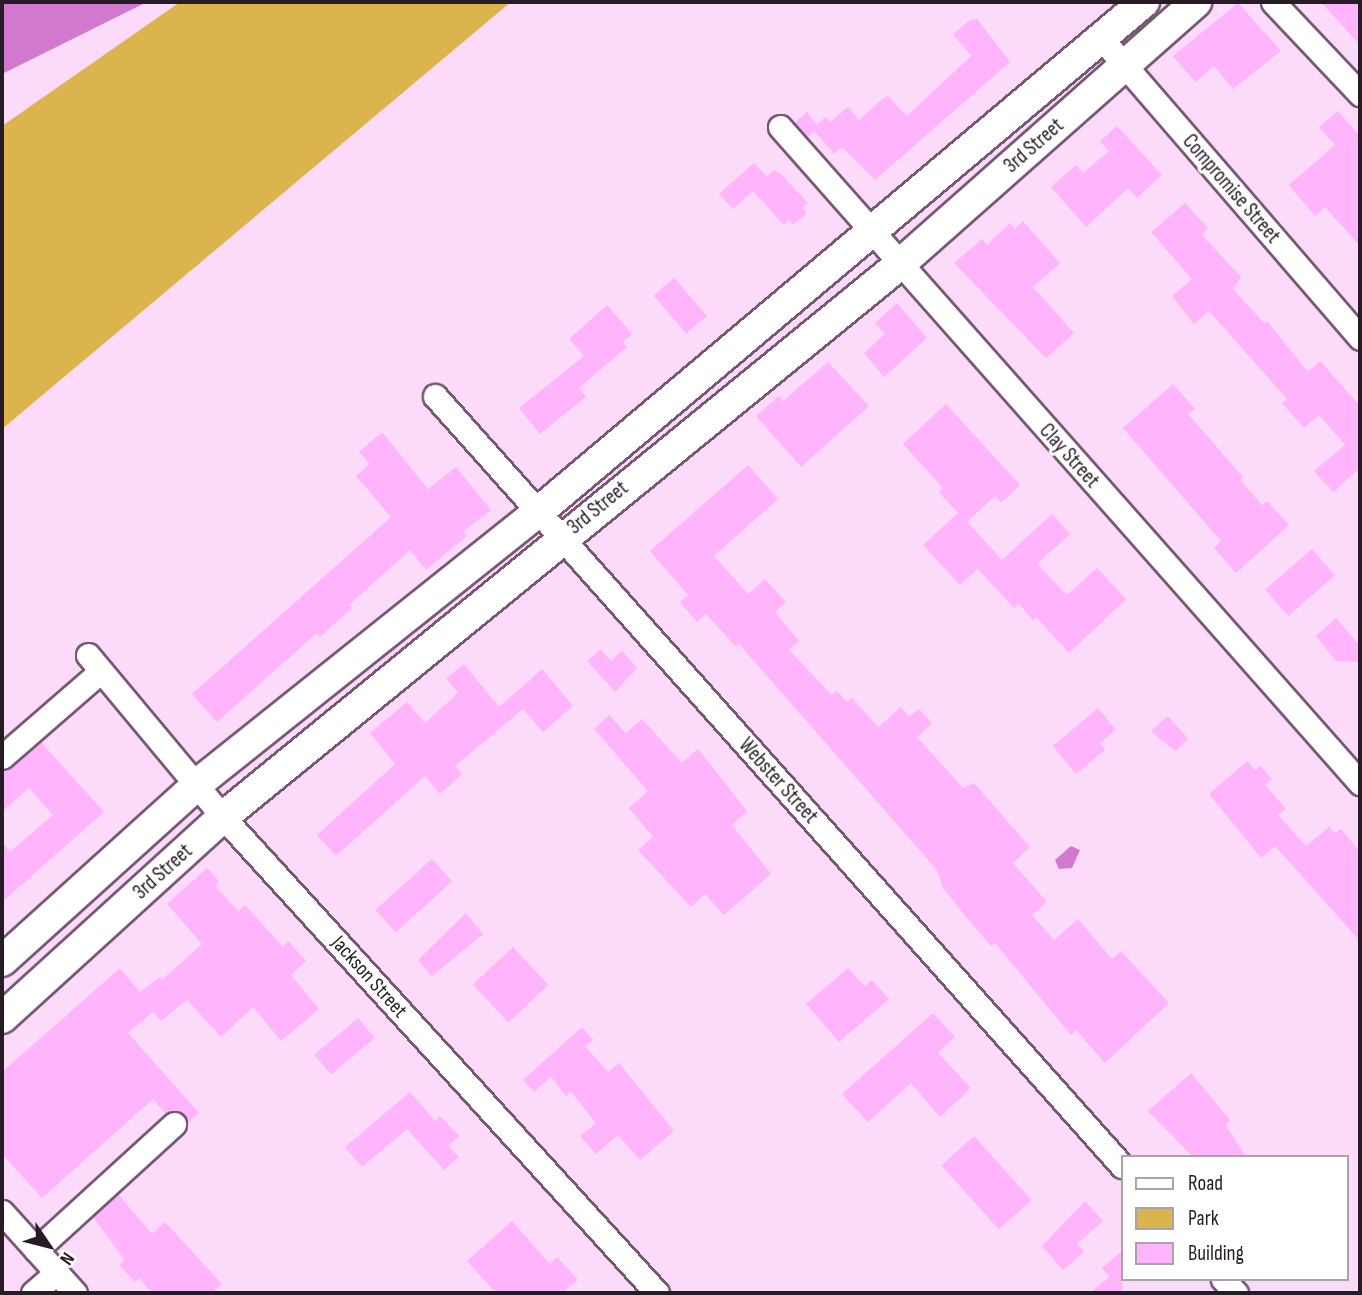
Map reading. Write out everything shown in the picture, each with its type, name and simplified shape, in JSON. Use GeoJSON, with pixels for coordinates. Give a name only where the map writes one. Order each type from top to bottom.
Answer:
{"type":"FeatureCollection","features":[{"type":"Feature","properties":{"kind":"main road","name":"3rd Street"},"geometry":{"type":"LineString","coordinates":[[2,961],[200,784],[536,514],[874,233],[1144,2]]}},
{"type":"Feature","properties":{"kind":"main road","name":"3rd Street"},"geometry":{"type":"LineString","coordinates":[[2,1018],[223,817],[560,539],[899,265],[1196,2]]}},
{"type":"Feature","properties":{"kind":"street"},"geometry":{"type":"LineString","coordinates":[[1273,2],[1360,94]]}},
{"type":"Feature","properties":{"kind":"street","name":"Compromise Street"},"geometry":{"type":"LineString","coordinates":[[1102,39],[1358,331]]}},
{"type":"Feature","properties":{"kind":"street","name":"Clay Street"},"geometry":{"type":"LineString","coordinates":[[780,127],[899,265],[1360,783]]}},
{"type":"Feature","properties":{"kind":"street","name":"Webster Street"},"geometry":{"type":"LineString","coordinates":[[435,396],[536,514],[1120,1164]]}},
{"type":"Feature","properties":{"kind":"street","name":"Jackson Street"},"geometry":{"type":"LineString","coordinates":[[2,757],[95,663],[200,784],[223,817],[657,1293]]}},
{"type":"Feature","properties":{"kind":"street"},"geometry":{"type":"LineString","coordinates":[[36,1250],[174,1124]]}},
{"type":"Feature","properties":{"kind":"street"},"geometry":{"type":"LineString","coordinates":[[2,1213],[75,1293]]}},
{"type":"Feature","properties":{"kind":"street"},"geometry":{"type":"LineString","coordinates":[[33,1293],[57,1272]]}},
{"type":"Feature","properties":{"kind":"green space"},"geometry":{"type":"Polygon","coordinates":[[[180,2],[511,2],[2,429],[2,126],[180,2]]]}},
{"type":"Feature","properties":{"kind":"shaded area"},"geometry":{"type":"Polygon","coordinates":[[[2,2],[147,2],[2,74],[2,2]]]}},
{"type":"Feature","properties":{"kind":"shaded area"},"geometry":{"type":"Polygon","coordinates":[[[1071,846],[1080,850],[1072,868],[1059,869],[1055,860],[1071,846]]]}},
{"type":"Feature","properties":{"kind":"building"},"geometry":{"type":"Polygon","coordinates":[[[1321,2],[1360,2],[1360,45],[1321,2]]]}},
{"type":"Feature","properties":{"kind":"building"},"geometry":{"type":"Polygon","coordinates":[[[1238,3],[1281,51],[1233,89],[1214,66],[1195,82],[1173,56],[1238,3]]]}},
{"type":"Feature","properties":{"kind":"building"},"geometry":{"type":"Polygon","coordinates":[[[977,19],[1010,62],[875,180],[842,147],[834,154],[814,131],[808,137],[795,123],[807,112],[817,125],[826,117],[830,122],[848,107],[859,120],[887,95],[907,116],[971,56],[953,34],[970,20],[977,19]]]}},
{"type":"Feature","properties":{"kind":"building"},"geometry":{"type":"Polygon","coordinates":[[[1338,111],[1360,136],[1360,246],[1325,207],[1315,216],[1289,185],[1335,145],[1319,127],[1338,111]]]}},
{"type":"Feature","properties":{"kind":"building"},"geometry":{"type":"Polygon","coordinates":[[[1117,126],[1162,175],[1137,198],[1128,188],[1086,227],[1051,187],[1076,165],[1083,173],[1109,151],[1100,141],[1117,126]]]}},
{"type":"Feature","properties":{"kind":"building"},"geometry":{"type":"Polygon","coordinates":[[[754,163],[767,177],[774,170],[781,174],[808,203],[802,208],[807,213],[793,225],[789,220],[784,225],[753,191],[733,209],[719,194],[754,163]]]}},
{"type":"Feature","properties":{"kind":"building"},"geometry":{"type":"Polygon","coordinates":[[[1185,203],[1208,228],[1201,234],[1241,277],[1233,289],[1264,323],[1267,321],[1308,372],[1320,361],[1360,406],[1360,468],[1333,492],[1314,471],[1345,445],[1319,415],[1304,428],[1282,403],[1287,399],[1209,311],[1194,324],[1172,296],[1192,279],[1151,232],[1185,203]]]}},
{"type":"Feature","properties":{"kind":"building"},"geometry":{"type":"Polygon","coordinates":[[[1023,221],[1060,263],[1033,287],[1074,333],[1046,358],[954,263],[982,239],[987,245],[1010,223],[1015,229],[1023,221]]]}},
{"type":"Feature","properties":{"kind":"building"},"geometry":{"type":"Polygon","coordinates":[[[674,278],[707,316],[686,333],[654,296],[674,278]]]}},
{"type":"Feature","properties":{"kind":"building"},"geometry":{"type":"Polygon","coordinates":[[[897,303],[927,338],[884,377],[864,353],[885,334],[875,323],[897,303]]]}},
{"type":"Feature","properties":{"kind":"building"},"geometry":{"type":"Polygon","coordinates":[[[607,305],[632,334],[623,342],[627,347],[579,388],[586,397],[540,434],[519,408],[584,356],[569,339],[607,305]]]}},
{"type":"Feature","properties":{"kind":"building"},"geometry":{"type":"Polygon","coordinates":[[[828,362],[869,406],[801,467],[756,416],[779,396],[783,401],[828,362]]]}},
{"type":"Feature","properties":{"kind":"building"},"geometry":{"type":"Polygon","coordinates":[[[1173,384],[1195,409],[1188,414],[1243,477],[1240,480],[1262,505],[1267,501],[1289,525],[1236,573],[1214,548],[1221,541],[1123,428],[1173,384]]]}},
{"type":"Feature","properties":{"kind":"building"},"geometry":{"type":"Polygon","coordinates":[[[946,404],[1020,485],[1001,503],[995,496],[967,522],[1002,560],[1052,514],[1070,534],[1037,564],[1067,595],[1097,568],[1126,599],[1069,653],[1036,617],[1033,620],[1019,604],[1014,608],[978,569],[960,585],[923,545],[958,513],[939,492],[943,488],[903,444],[946,404]]]}},
{"type":"Feature","properties":{"kind":"building"},"geometry":{"type":"Polygon","coordinates":[[[382,432],[428,489],[456,467],[491,510],[464,531],[467,536],[426,570],[410,550],[349,605],[352,608],[320,637],[317,633],[217,722],[192,694],[391,517],[356,476],[370,464],[359,452],[382,432]]]}},
{"type":"Feature","properties":{"kind":"building"},"geometry":{"type":"Polygon","coordinates":[[[748,465],[778,499],[714,556],[748,594],[765,579],[786,602],[775,612],[799,641],[789,650],[832,695],[837,691],[847,702],[852,698],[878,727],[901,707],[909,717],[919,709],[932,723],[917,737],[963,788],[974,783],[1030,847],[1013,863],[1047,902],[1032,915],[1054,940],[1078,919],[1112,959],[1121,951],[1169,1003],[1105,1063],[1076,1030],[1071,1035],[995,943],[991,946],[943,888],[937,870],[739,644],[736,647],[706,614],[697,622],[680,602],[688,595],[650,551],[748,465]]]}},
{"type":"Feature","properties":{"kind":"building"},"geometry":{"type":"Polygon","coordinates":[[[1312,549],[1335,575],[1288,616],[1265,590],[1312,549]]]}},
{"type":"Feature","properties":{"kind":"building"},"geometry":{"type":"Polygon","coordinates":[[[1336,618],[1360,646],[1360,662],[1336,661],[1316,636],[1336,618]]]}},
{"type":"Feature","properties":{"kind":"building"},"geometry":{"type":"Polygon","coordinates":[[[601,649],[611,661],[622,651],[637,668],[615,692],[587,661],[601,649]]]}},
{"type":"Feature","properties":{"kind":"building"},"geometry":{"type":"Polygon","coordinates":[[[464,664],[499,707],[542,669],[573,706],[543,732],[523,709],[455,766],[462,774],[440,794],[425,776],[336,856],[317,835],[395,764],[370,733],[407,702],[425,723],[458,693],[446,678],[464,664]]]}},
{"type":"Feature","properties":{"kind":"building"},"geometry":{"type":"Polygon","coordinates":[[[1098,708],[1116,730],[1100,743],[1105,750],[1076,774],[1053,746],[1098,708]]]}},
{"type":"Feature","properties":{"kind":"building"},"geometry":{"type":"Polygon","coordinates":[[[609,715],[626,733],[642,719],[682,763],[698,749],[747,811],[732,825],[771,874],[724,915],[705,894],[691,907],[638,850],[653,837],[629,808],[648,791],[594,729],[609,715]]]}},
{"type":"Feature","properties":{"kind":"building"},"geometry":{"type":"Polygon","coordinates":[[[1168,716],[1188,739],[1175,751],[1151,731],[1168,716]]]}},
{"type":"Feature","properties":{"kind":"building"},"geometry":{"type":"Polygon","coordinates":[[[41,742],[104,812],[2,902],[2,842],[10,852],[53,815],[29,788],[2,812],[2,774],[41,742]]]}},
{"type":"Feature","properties":{"kind":"building"},"geometry":{"type":"Polygon","coordinates":[[[1247,761],[1255,770],[1260,766],[1272,779],[1265,785],[1286,809],[1278,815],[1306,846],[1329,827],[1335,833],[1341,829],[1360,852],[1360,941],[1275,846],[1261,858],[1209,794],[1247,761]]]}},
{"type":"Feature","properties":{"kind":"building"},"geometry":{"type":"Polygon","coordinates":[[[432,859],[452,881],[396,932],[376,910],[432,859]]]}},
{"type":"Feature","properties":{"kind":"building"},"geometry":{"type":"Polygon","coordinates":[[[207,868],[219,881],[215,886],[238,911],[245,905],[283,947],[288,941],[306,961],[291,975],[319,1009],[281,1041],[253,1007],[221,1037],[187,1000],[161,1021],[153,1012],[128,1033],[199,1113],[188,1123],[184,1114],[165,1113],[153,1099],[42,1198],[2,1154],[2,1072],[120,968],[140,992],[160,977],[162,980],[202,944],[167,904],[207,868]]]}},
{"type":"Feature","properties":{"kind":"building"},"geometry":{"type":"Polygon","coordinates":[[[466,913],[483,934],[432,976],[418,960],[466,913]]]}},
{"type":"Feature","properties":{"kind":"building"},"geometry":{"type":"Polygon","coordinates":[[[513,947],[548,985],[508,1023],[473,985],[513,947]]]}},
{"type":"Feature","properties":{"kind":"building"},"geometry":{"type":"Polygon","coordinates":[[[848,968],[865,986],[872,980],[889,999],[839,1042],[806,1004],[848,968]]]}},
{"type":"Feature","properties":{"kind":"building"},"geometry":{"type":"Polygon","coordinates":[[[933,1013],[955,1037],[938,1053],[970,1087],[940,1117],[911,1083],[868,1122],[842,1094],[933,1013]]]}},
{"type":"Feature","properties":{"kind":"building"},"geometry":{"type":"Polygon","coordinates":[[[358,1018],[375,1038],[331,1075],[314,1055],[358,1018]]]}},
{"type":"Feature","properties":{"kind":"building"},"geometry":{"type":"Polygon","coordinates":[[[582,1027],[593,1040],[585,1046],[608,1072],[619,1063],[674,1131],[640,1160],[618,1135],[596,1154],[580,1136],[596,1123],[571,1092],[566,1096],[551,1077],[534,1092],[523,1080],[582,1027]]]}},
{"type":"Feature","properties":{"kind":"building"},"geometry":{"type":"Polygon","coordinates":[[[1191,1073],[1230,1120],[1226,1125],[1245,1155],[1191,1155],[1148,1111],[1191,1073]]]}},
{"type":"Feature","properties":{"kind":"building"},"geometry":{"type":"Polygon","coordinates":[[[410,1092],[435,1121],[440,1116],[459,1136],[448,1146],[459,1157],[444,1170],[407,1129],[362,1167],[345,1147],[410,1092]]]}},
{"type":"Feature","properties":{"kind":"building"},"geometry":{"type":"Polygon","coordinates":[[[974,1136],[1032,1200],[999,1229],[941,1165],[974,1136]]]}},
{"type":"Feature","properties":{"kind":"building"},"geometry":{"type":"Polygon","coordinates":[[[118,1194],[152,1234],[165,1222],[222,1284],[212,1293],[152,1293],[139,1278],[135,1282],[120,1266],[124,1259],[93,1217],[118,1194]]]}},
{"type":"Feature","properties":{"kind":"building"},"geometry":{"type":"Polygon","coordinates":[[[1085,1201],[1103,1221],[1077,1244],[1084,1252],[1063,1270],[1042,1246],[1085,1201]]]}},
{"type":"Feature","properties":{"kind":"building"},"geometry":{"type":"Polygon","coordinates":[[[512,1221],[550,1264],[557,1257],[578,1280],[562,1293],[496,1293],[467,1261],[512,1221]]]}},
{"type":"Feature","properties":{"kind":"building"},"geometry":{"type":"Polygon","coordinates":[[[1120,1253],[1122,1293],[1090,1293],[1109,1277],[1102,1268],[1120,1253]]]}}]}
